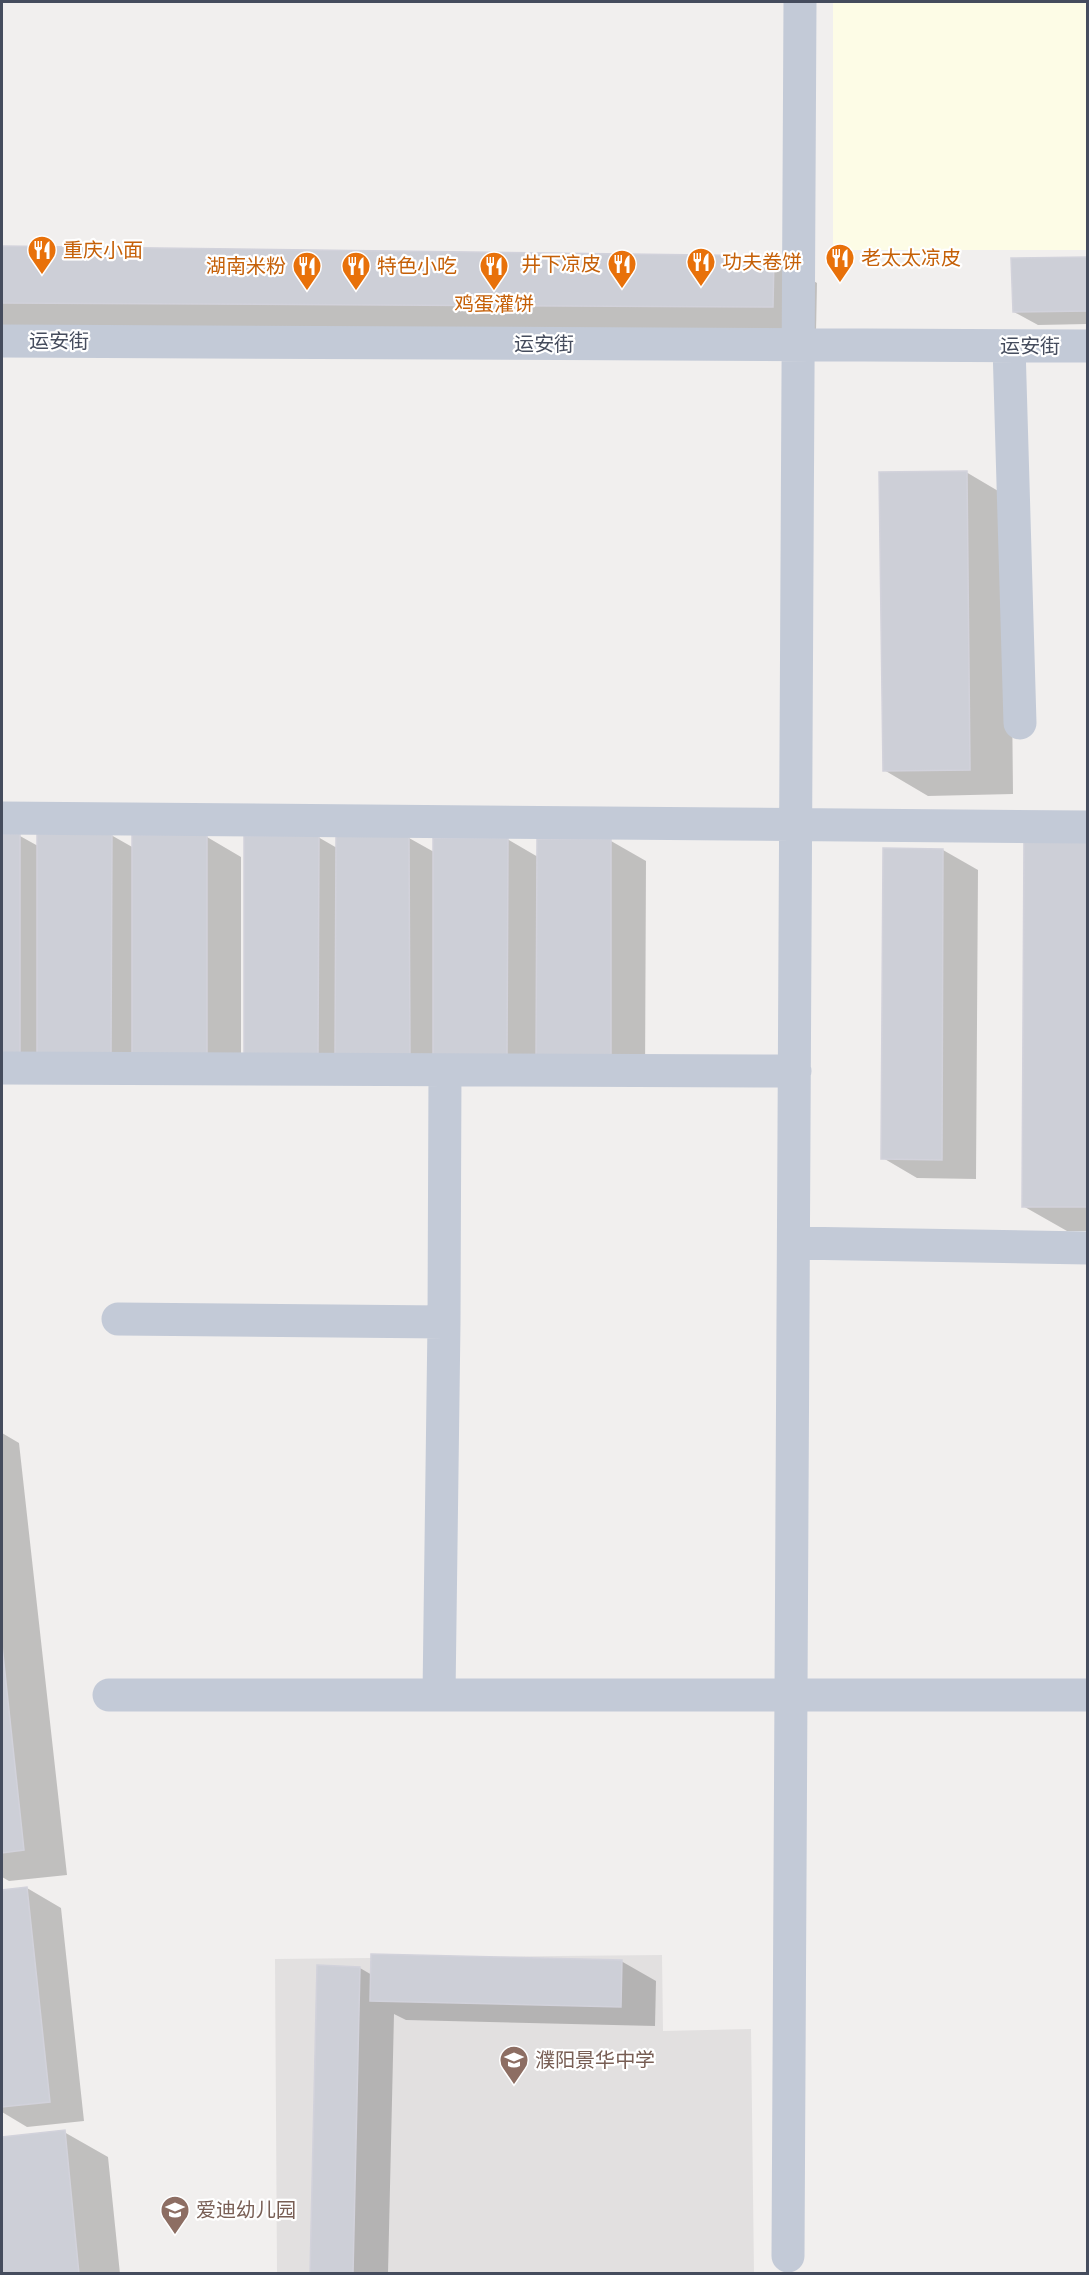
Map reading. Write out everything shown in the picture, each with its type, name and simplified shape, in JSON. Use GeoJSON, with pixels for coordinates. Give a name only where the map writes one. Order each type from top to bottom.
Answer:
{"type":"FeatureCollection","features":[{"type":"Feature","properties":{"kind":"street"},"geometry":{"type":"LineString","coordinates":[[788,2256],[800,2]]}},
{"type":"Feature","properties":{"kind":"street","name":"运安街"},"geometry":{"type":"LineString","coordinates":[[2,341],[1088,346]]}},
{"type":"Feature","properties":{"kind":"street"},"geometry":{"type":"LineString","coordinates":[[1009,346],[1020,723]]}},
{"type":"Feature","properties":{"kind":"street"},"geometry":{"type":"LineString","coordinates":[[2,818],[1088,827]]}},
{"type":"Feature","properties":{"kind":"street"},"geometry":{"type":"LineString","coordinates":[[2,1068],[795,1071]]}},
{"type":"Feature","properties":{"kind":"street"},"geometry":{"type":"LineString","coordinates":[[438,1695],[444,1322],[445,1070]]}},
{"type":"Feature","properties":{"kind":"street"},"geometry":{"type":"LineString","coordinates":[[794,1243],[1088,1248]]}},
{"type":"Feature","properties":{"kind":"street"},"geometry":{"type":"LineString","coordinates":[[118,1319],[444,1322]]}},
{"type":"Feature","properties":{"kind":"street"},"geometry":{"type":"LineString","coordinates":[[109,1695],[1088,1695]]}},
{"type":"Feature","properties":{"kind":"shaded area"},"geometry":{"type":"Polygon","coordinates":[[[833,2],[1087,2],[1087,250],[833,250],[833,2]]]}},
{"type":"Feature","properties":{"kind":"shaded area","name":"濮阳景华中学"},"geometry":{"type":"Polygon","coordinates":[[[662,1955],[663,2031],[751,2029],[754,2273],[277,2273],[275,1959],[662,1955]]]}},
{"type":"Feature","properties":{"kind":"building"},"geometry":{"type":"Polygon","coordinates":[[[2,246],[774,256],[773,307],[2,303],[2,246]]]}},
{"type":"Feature","properties":{"kind":"building"},"geometry":{"type":"Polygon","coordinates":[[[1088,257],[1088,311],[1013,312],[1011,258],[1088,257]]]}},
{"type":"Feature","properties":{"kind":"building"},"geometry":{"type":"Polygon","coordinates":[[[967,471],[970,770],[883,771],[879,472],[967,471]]]}},
{"type":"Feature","properties":{"kind":"building"},"geometry":{"type":"Polygon","coordinates":[[[2,834],[20,834],[20,1056],[2,1056],[2,834]]]}},
{"type":"Feature","properties":{"kind":"building"},"geometry":{"type":"Polygon","coordinates":[[[37,834],[112,834],[111,1056],[37,1056],[37,834]]]}},
{"type":"Feature","properties":{"kind":"building"},"geometry":{"type":"Polygon","coordinates":[[[132,835],[207,835],[207,1057],[132,1057],[132,835]]]}},
{"type":"Feature","properties":{"kind":"building"},"geometry":{"type":"Polygon","coordinates":[[[244,836],[319,836],[318,1058],[244,1059],[244,836]]]}},
{"type":"Feature","properties":{"kind":"building"},"geometry":{"type":"Polygon","coordinates":[[[336,836],[409,836],[410,1059],[335,1058],[336,836]]]}},
{"type":"Feature","properties":{"kind":"building"},"geometry":{"type":"Polygon","coordinates":[[[1024,836],[1088,836],[1088,1207],[1022,1207],[1024,836]]]}},
{"type":"Feature","properties":{"kind":"building"},"geometry":{"type":"Polygon","coordinates":[[[433,838],[508,838],[507,1060],[433,1060],[433,838]]]}},
{"type":"Feature","properties":{"kind":"building"},"geometry":{"type":"Polygon","coordinates":[[[537,839],[611,839],[611,1062],[536,1062],[537,839]]]}},
{"type":"Feature","properties":{"kind":"building"},"geometry":{"type":"Polygon","coordinates":[[[883,848],[943,849],[942,1160],[881,1159],[883,848]]]}},
{"type":"Feature","properties":{"kind":"building"},"geometry":{"type":"Polygon","coordinates":[[[2,1645],[24,1850],[2,1853],[2,1645]]]}},
{"type":"Feature","properties":{"kind":"building"},"geometry":{"type":"Polygon","coordinates":[[[27,1887],[50,2102],[2,2107],[2,1890],[27,1887]]]}},
{"type":"Feature","properties":{"kind":"building"},"geometry":{"type":"Polygon","coordinates":[[[371,1954],[622,1960],[621,2007],[370,2001],[371,1954]]]}},
{"type":"Feature","properties":{"kind":"building"},"geometry":{"type":"Polygon","coordinates":[[[317,1965],[360,1967],[353,2274],[310,2274],[317,1965]]]}},
{"type":"Feature","properties":{"kind":"building"},"geometry":{"type":"Polygon","coordinates":[[[65,2130],[79,2274],[2,2274],[2,2137],[65,2130]]]}},
{"type":"Feature","properties":{"kind":"place","name":"重庆小面"},"geometry":{"type":"Point","coordinates":[42,276]}},
{"type":"Feature","properties":{"kind":"place","name":"老太太凉皮"},"geometry":{"type":"Point","coordinates":[840,284]}},
{"type":"Feature","properties":{"kind":"place","name":"功夫卷饼"},"geometry":{"type":"Point","coordinates":[701,288]}},
{"type":"Feature","properties":{"kind":"place","name":"井下凉皮"},"geometry":{"type":"Point","coordinates":[622,290]}},
{"type":"Feature","properties":{"kind":"place","name":"湖南米粉"},"geometry":{"type":"Point","coordinates":[307,292]}},
{"type":"Feature","properties":{"kind":"place","name":"特色小吃"},"geometry":{"type":"Point","coordinates":[356,292]}},
{"type":"Feature","properties":{"kind":"place","name":"鸡蛋灌饼"},"geometry":{"type":"Point","coordinates":[494,292]}},
{"type":"Feature","properties":{"kind":"place","name":"濮阳景华中学"},"geometry":{"type":"Point","coordinates":[514,2086]}},
{"type":"Feature","properties":{"kind":"place","name":"爱迪幼儿园"},"geometry":{"type":"Point","coordinates":[175,2236]}}]}
